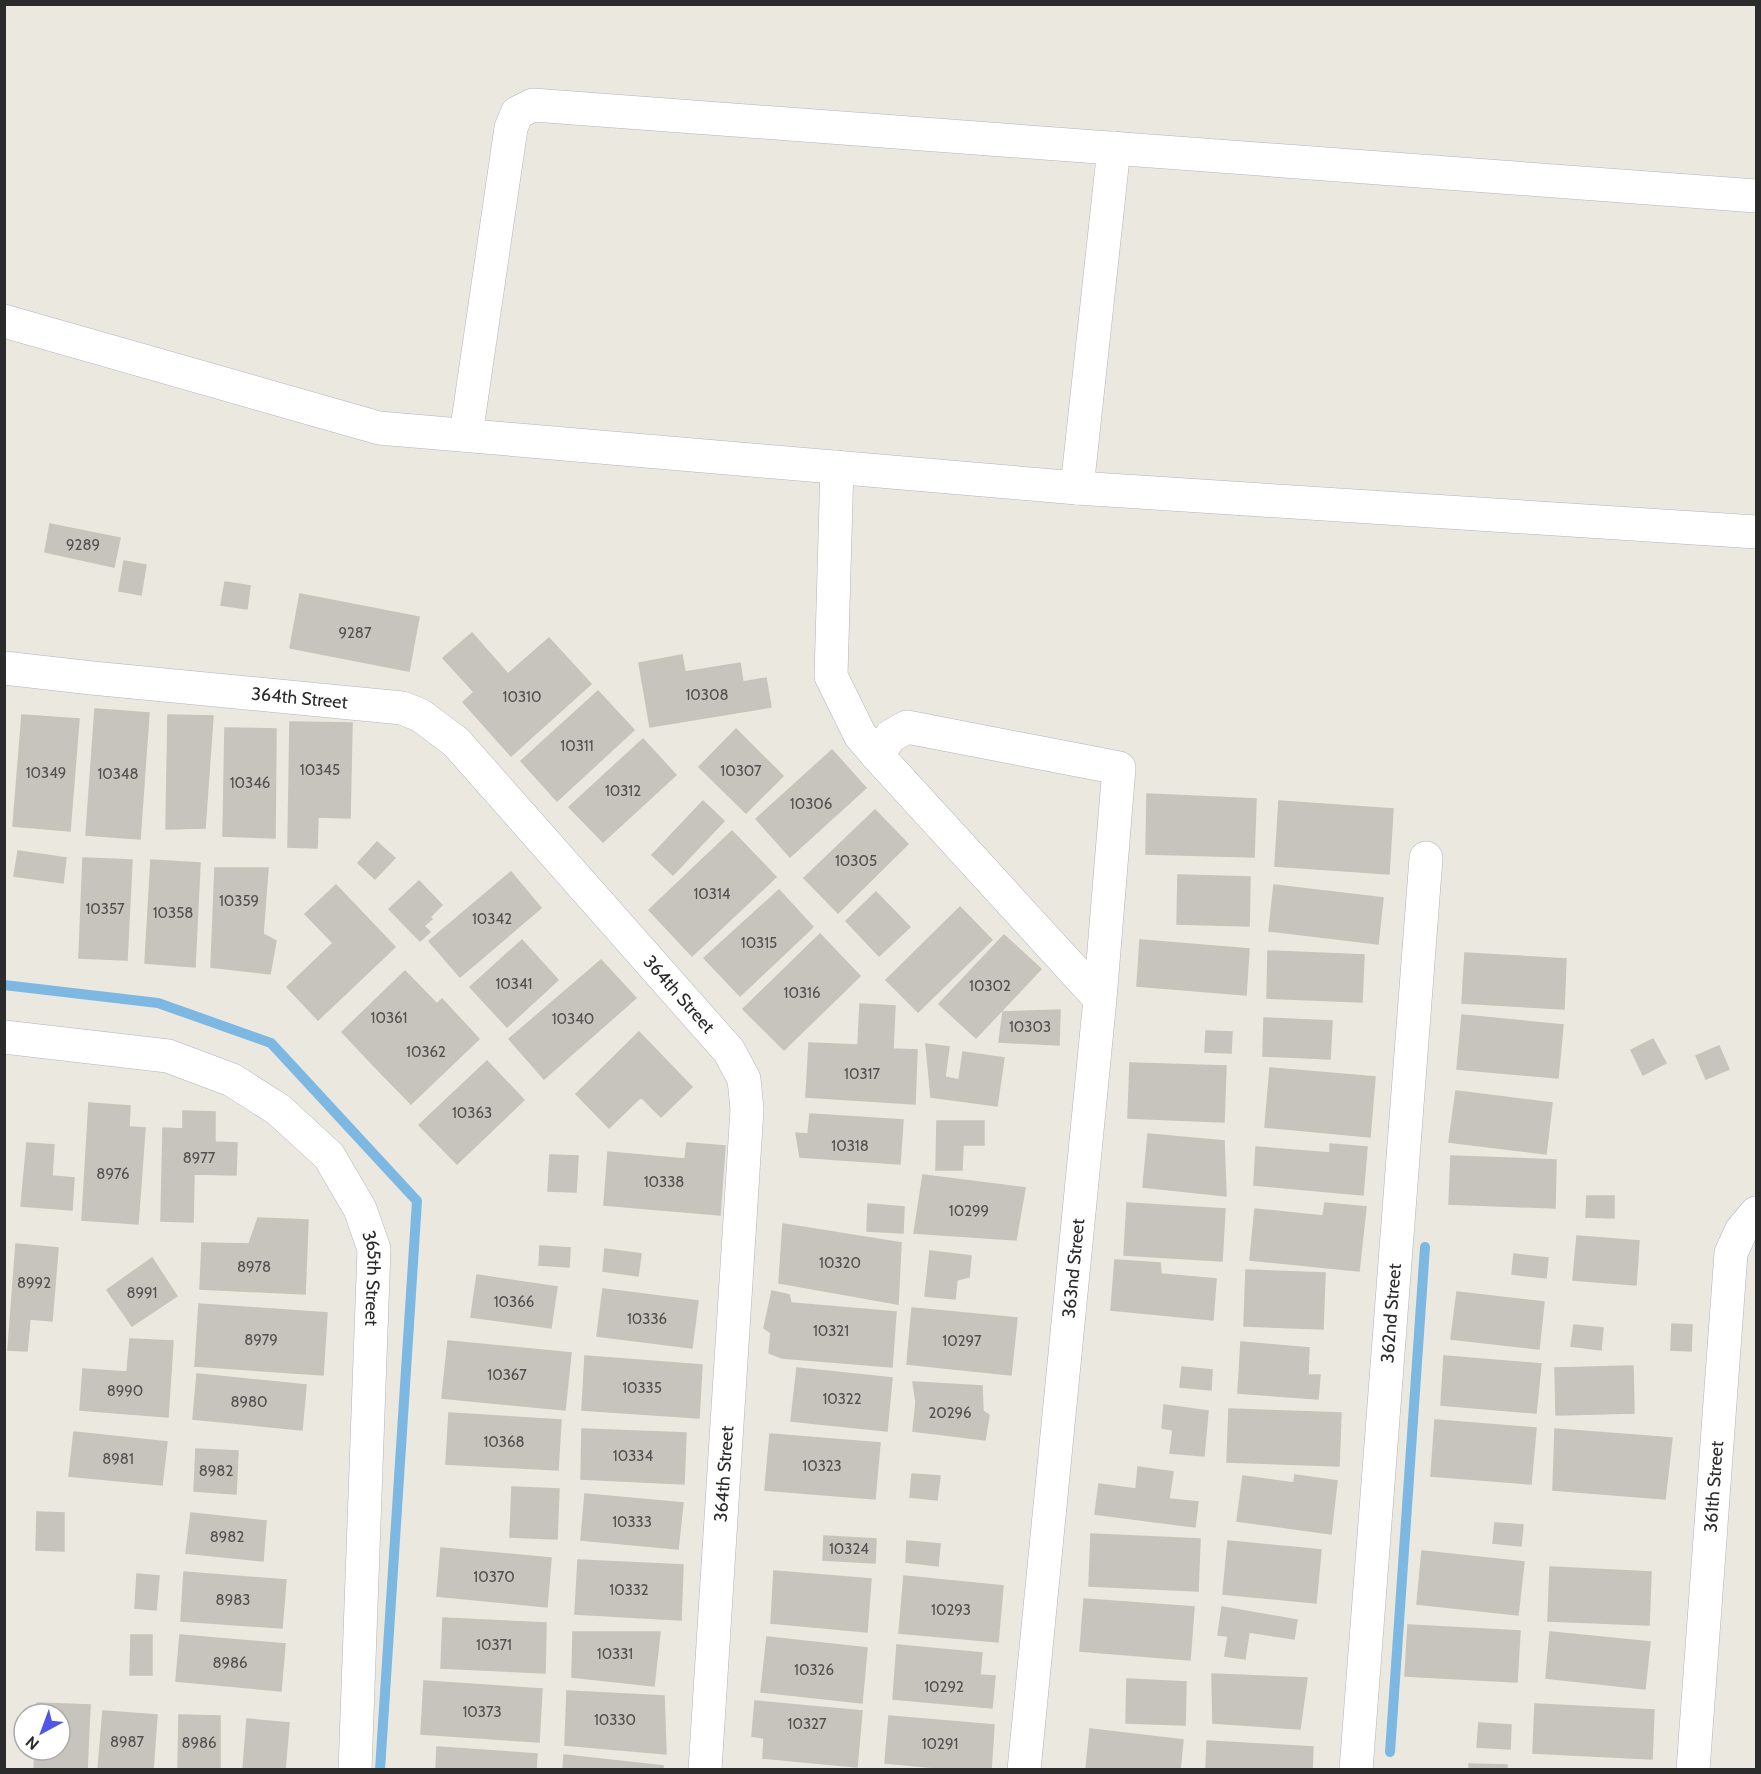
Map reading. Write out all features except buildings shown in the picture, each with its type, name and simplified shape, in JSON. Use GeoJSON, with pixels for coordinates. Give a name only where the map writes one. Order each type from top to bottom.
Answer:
{"type":"FeatureCollection","features":[{"type":"Feature","properties":{"kind":"street"},"geometry":{"type":"LineString","coordinates":[[466,435],[512,128],[517,113],[532,105],[1756,196]]}},
{"type":"Feature","properties":{"kind":"street"},"geometry":{"type":"LineString","coordinates":[[1077,488],[1114,148]]}},
{"type":"Feature","properties":{"kind":"street"},"geometry":{"type":"LineString","coordinates":[[4,321],[379,428],[1077,488],[1756,532]]}},
{"type":"Feature","properties":{"kind":"street"},"geometry":{"type":"LineString","coordinates":[[837,467],[831,676],[860,735],[1100,999]]}},
{"type":"Feature","properties":{"kind":"street","name":"364th Street"},"geometry":{"type":"LineString","coordinates":[[4,668],[402,708],[420,714],[456,742],[729,1051],[744,1079],[747,1109],[705,1770]]}},
{"type":"Feature","properties":{"kind":"street","name":"363nd Street"},"geometry":{"type":"LineString","coordinates":[[877,755],[891,736],[907,726],[1119,768],[1100,999],[1024,1770]]}},
{"type":"Feature","properties":{"kind":"street","name":"362nd Street"},"geometry":{"type":"LineString","coordinates":[[1356,1770],[1426,858]]}},
{"type":"Feature","properties":{"kind":"street","name":"365th Street"},"geometry":{"type":"LineString","coordinates":[[4,1037],[168,1056],[232,1080],[279,1110],[329,1156],[360,1209],[375,1249],[355,1770]]}},
{"type":"Feature","properties":{"kind":"street","name":"361th Street"},"geometry":{"type":"LineString","coordinates":[[1693,1770],[1731,1253],[1741,1231],[1756,1213]]}},
{"type":"Feature","properties":{"kind":"waterway"},"geometry":{"type":"LineString","coordinates":[[4,985],[158,1003],[271,1043],[417,1201],[380,1770]]}},
{"type":"Feature","properties":{"kind":"waterway"},"geometry":{"type":"LineString","coordinates":[[1390,1752],[1425,1247]]}}]}
